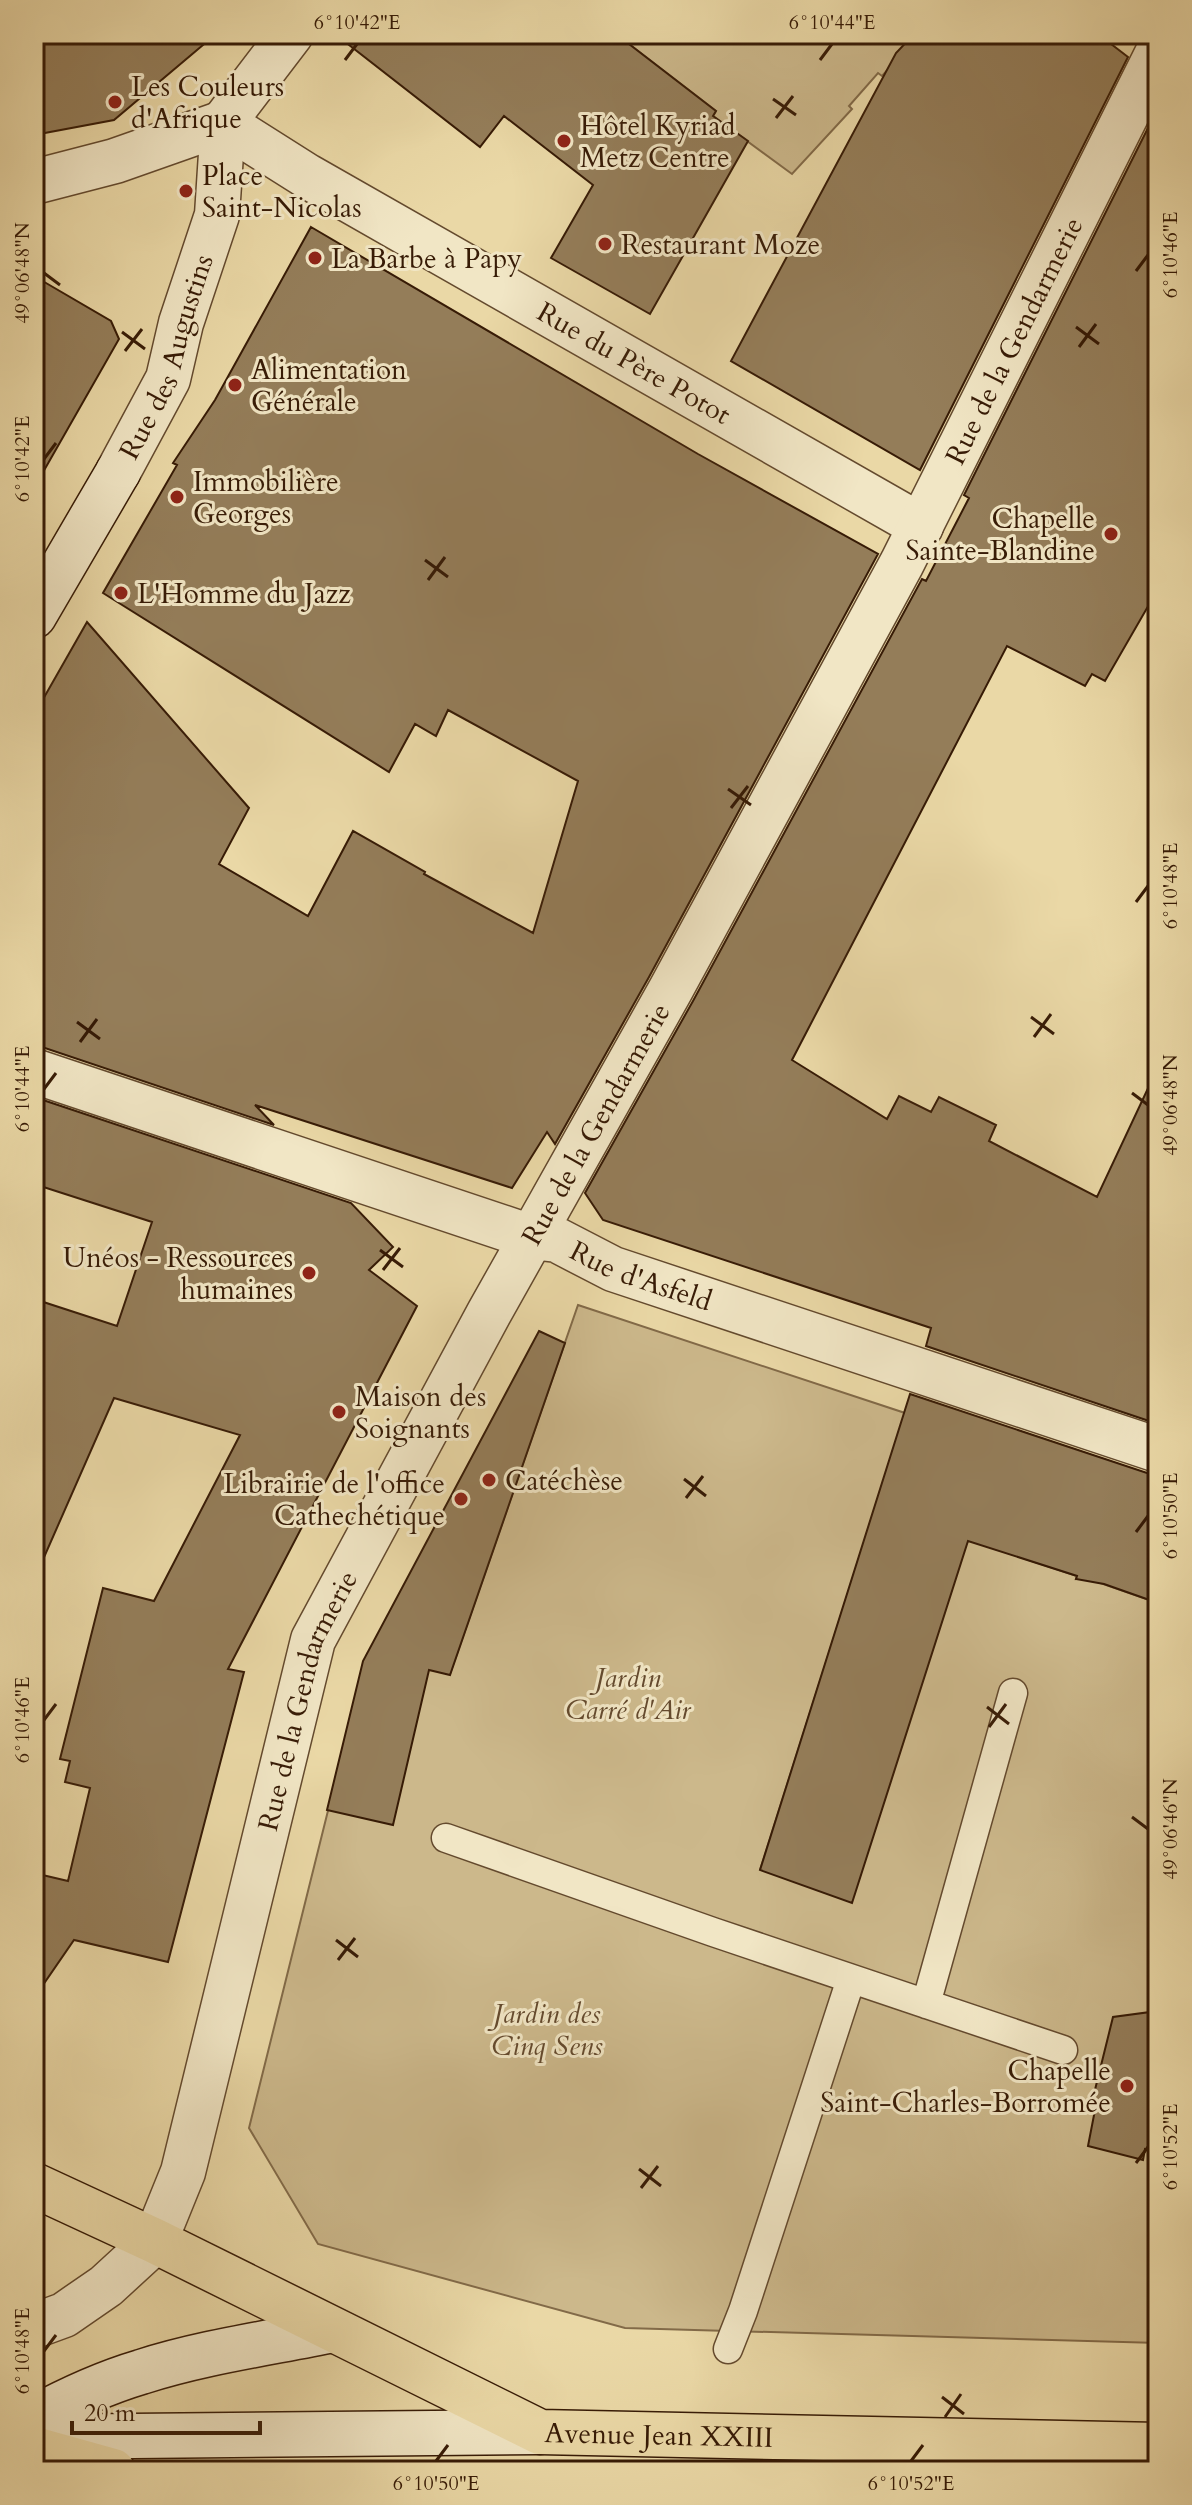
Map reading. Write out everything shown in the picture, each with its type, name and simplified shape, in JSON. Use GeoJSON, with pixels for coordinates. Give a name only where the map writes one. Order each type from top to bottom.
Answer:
{"type":"FeatureCollection","features":[{"type":"Feature","properties":{"kind":"main road","name":"Avenue Jean XXIII"},"geometry":{"type":"LineString","coordinates":[[34,2185],[155,2241],[540,2432],[1158,2445]]}},
{"type":"Feature","properties":{"kind":"main road"},"geometry":{"type":"LineString","coordinates":[[34,2449],[113,2471]]}},
{"type":"Feature","properties":{"kind":"street"},"geometry":{"type":"LineString","coordinates":[[34,182],[115,161],[223,123],[291,34]]}},
{"type":"Feature","properties":{"kind":"street","name":"Rue de la Gendarmerie"},"geometry":{"type":"LineString","coordinates":[[155,2241],[183,2172],[313,1640],[921,526],[1158,52]]}},
{"type":"Feature","properties":{"kind":"street","name":"Rue des Augustins"},"geometry":{"type":"LineString","coordinates":[[34,616],[168,379],[181,323],[217,215],[223,123]]}},
{"type":"Feature","properties":{"kind":"street","name":"Rue du Père Potot"},"geometry":{"type":"LineString","coordinates":[[223,123],[321,184],[921,526]]}},
{"type":"Feature","properties":{"kind":"street","name":"Rue d'Asfeld"},"geometry":{"type":"LineString","coordinates":[[34,1071],[531,1237],[557,1240],[613,1269],[1158,1450]]}},
{"type":"Feature","properties":{"kind":"street"},"geometry":{"type":"LineString","coordinates":[[34,2326],[64,2315],[106,2286],[155,2241]]}},
{"type":"Feature","properties":{"kind":"street"},"geometry":{"type":"LineString","coordinates":[[34,2418],[77,2395],[142,2371],[333,2330]]}},
{"type":"Feature","properties":{"kind":"street"},"geometry":{"type":"LineString","coordinates":[[34,2437],[540,2432]]}},
{"type":"Feature","properties":{"kind":"lane"},"geometry":{"type":"LineString","coordinates":[[926,2004],[1013,1693]]}},
{"type":"Feature","properties":{"kind":"lane"},"geometry":{"type":"LineString","coordinates":[[446,1838],[1063,2050]]}},
{"type":"Feature","properties":{"kind":"lane"},"geometry":{"type":"LineString","coordinates":[[728,2349],[851,1979]]}},
{"type":"Feature","properties":{"kind":"green space"},"geometry":{"type":"Polygon","coordinates":[[[616,34],[920,34],[882,76],[878,73],[849,106],[852,109],[792,174],[713,116],[716,111],[616,34]]]}},
{"type":"Feature","properties":{"kind":"green space","name":"Jardin des Cinq Sens"},"geometry":{"type":"Polygon","coordinates":[[[578,1305],[905,1413],[760,1870],[968,1540],[1077,1576],[1076,1579],[1086,1578],[1158,1603],[1158,2343],[625,2328],[318,2244],[249,2128],[367,1654],[450,1674],[578,1305]]]}},
{"type":"Feature","properties":{"kind":"building"},"geometry":{"type":"Polygon","coordinates":[[[34,34],[216,34],[114,120],[34,135],[34,34]]]}},
{"type":"Feature","properties":{"kind":"building"},"geometry":{"type":"Polygon","coordinates":[[[335,34],[616,34],[716,111],[713,116],[748,141],[650,314],[551,258],[593,185],[504,116],[480,147],[335,34]]]}},
{"type":"Feature","properties":{"kind":"building"},"geometry":{"type":"Polygon","coordinates":[[[914,34],[1098,34],[1128,57],[920,470],[731,361],[896,53],[914,34]]]}},
{"type":"Feature","properties":{"kind":"building"},"geometry":{"type":"Polygon","coordinates":[[[1158,108],[1158,589],[1105,681],[1092,674],[1085,686],[1007,646],[792,1060],[887,1119],[899,1096],[931,1112],[939,1097],[996,1125],[989,1141],[1097,1197],[1158,1067],[1158,1424],[926,1346],[931,1328],[603,1220],[585,1193],[922,579],[926,581],[969,498],[964,495],[1158,108]]]}},
{"type":"Feature","properties":{"kind":"building"},"geometry":{"type":"Polygon","coordinates":[[[311,227],[698,454],[878,554],[555,1144],[547,1132],[512,1188],[255,1105],[274,1125],[42,1047],[34,1047],[34,715],[87,622],[249,808],[219,864],[308,916],[353,831],[424,874],[533,933],[578,781],[448,710],[436,736],[415,724],[389,772],[103,593],[177,465],[173,463],[215,400],[311,227]]]}},
{"type":"Feature","properties":{"kind":"building"},"geometry":{"type":"Polygon","coordinates":[[[34,276],[111,321],[119,339],[34,488],[34,276]]]}},
{"type":"Feature","properties":{"kind":"building"},"geometry":{"type":"Polygon","coordinates":[[[34,1097],[351,1203],[393,1247],[369,1270],[417,1306],[228,1669],[244,1672],[168,1962],[74,1940],[34,1998],[34,1873],[68,1881],[90,1788],[65,1782],[70,1761],[60,1759],[103,1588],[154,1601],[240,1435],[114,1398],[34,1580],[34,1299],[117,1326],[152,1222],[34,1184],[34,1097]]]}},
{"type":"Feature","properties":{"kind":"building","name":"Catéchèse"},"geometry":{"type":"Polygon","coordinates":[[[539,1331],[565,1343],[450,1675],[429,1670],[393,1825],[327,1810],[363,1661],[539,1331]]]}},
{"type":"Feature","properties":{"kind":"building"},"geometry":{"type":"Polygon","coordinates":[[[910,1394],[1150,1474],[1158,1474],[1158,1603],[1104,1584],[1076,1579],[1077,1576],[968,1541],[852,1903],[760,1870],[910,1394]]]}},
{"type":"Feature","properties":{"kind":"building","name":"Chapelle Saint-Charles-Borromée"},"geometry":{"type":"Polygon","coordinates":[[[1158,2011],[1158,2152],[1145,2149],[1143,2160],[1088,2146],[1095,2110],[1090,2110],[1113,2017],[1158,2011]]]}},
{"type":"Feature","properties":{"kind":"place","name":"Les Couleurs d'Afrique"},"geometry":{"type":"Point","coordinates":[115,102]}},
{"type":"Feature","properties":{"kind":"place","name":"Hôtel Kyriad Metz Centre"},"geometry":{"type":"Point","coordinates":[564,141]}},
{"type":"Feature","properties":{"kind":"place","name":"Place Saint-Nicolas"},"geometry":{"type":"Point","coordinates":[186,191]}},
{"type":"Feature","properties":{"kind":"place","name":"Restaurant Moze"},"geometry":{"type":"Point","coordinates":[605,244]}},
{"type":"Feature","properties":{"kind":"place","name":"La Barbe à Papy"},"geometry":{"type":"Point","coordinates":[315,258]}},
{"type":"Feature","properties":{"kind":"place","name":"Alimentation Générale"},"geometry":{"type":"Point","coordinates":[235,385]}},
{"type":"Feature","properties":{"kind":"place","name":"Immobilière Georges"},"geometry":{"type":"Point","coordinates":[177,497]}},
{"type":"Feature","properties":{"kind":"place","name":"Chapelle Sainte-Blandine"},"geometry":{"type":"Point","coordinates":[1111,534]}},
{"type":"Feature","properties":{"kind":"place","name":"L'Homme du Jazz"},"geometry":{"type":"Point","coordinates":[121,593]}},
{"type":"Feature","properties":{"kind":"place","name":"Unéos - Ressources humaines"},"geometry":{"type":"Point","coordinates":[309,1273]}},
{"type":"Feature","properties":{"kind":"place","name":"Maison des Soignants"},"geometry":{"type":"Point","coordinates":[339,1412]}},
{"type":"Feature","properties":{"kind":"place","name":"Catéchèse"},"geometry":{"type":"Point","coordinates":[489,1480]}},
{"type":"Feature","properties":{"kind":"place","name":"Librairie de l'office Cathechétique"},"geometry":{"type":"Point","coordinates":[461,1499]}},
{"type":"Feature","properties":{"kind":"place","name":"Chapelle Saint-Charles-Borromée"},"geometry":{"type":"Point","coordinates":[1127,2086]}},
{"type":"Feature","properties":{"kind":"park label","name":"Jardin Carré d'Air"},"geometry":{"type":"Point","coordinates":[628,1693]}}]}
